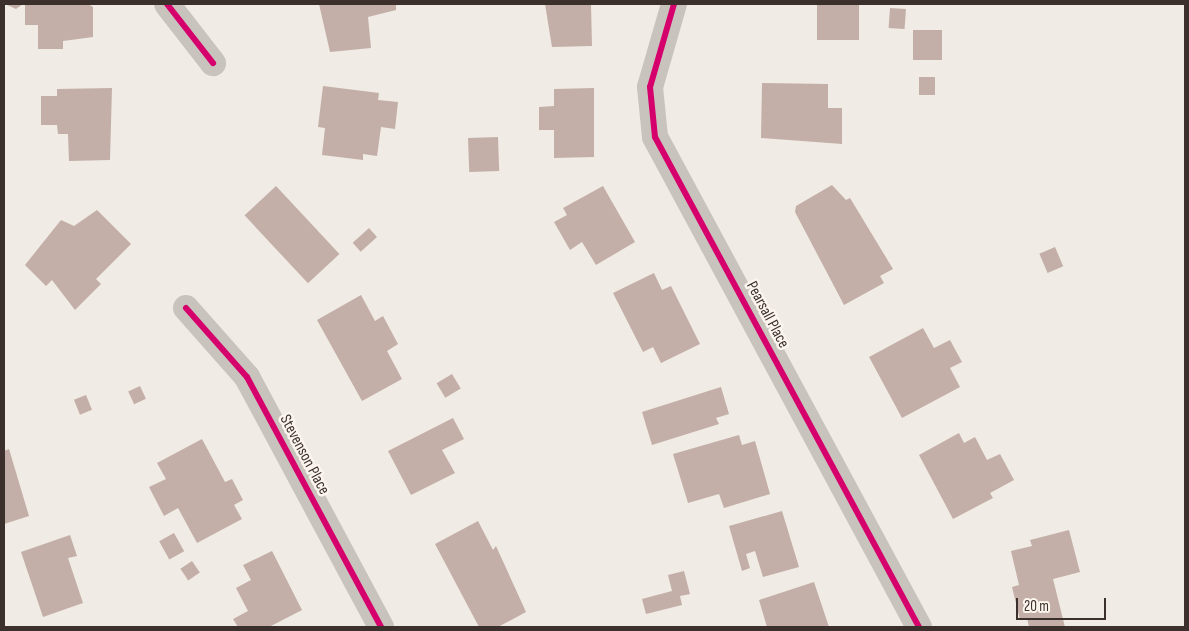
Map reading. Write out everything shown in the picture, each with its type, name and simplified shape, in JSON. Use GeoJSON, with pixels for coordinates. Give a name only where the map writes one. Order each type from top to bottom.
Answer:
{"type":"FeatureCollection","features":[{"type":"Feature","properties":{"kind":"street"},"geometry":{"type":"LineString","coordinates":[[167,4],[213,63]]}},
{"type":"Feature","properties":{"kind":"street","name":"Pearsall Place"},"geometry":{"type":"LineString","coordinates":[[674,4],[650,87],[655,137],[919,627]]}},
{"type":"Feature","properties":{"kind":"street","name":"Stevenson Place"},"geometry":{"type":"LineString","coordinates":[[186,308],[247,378],[381,627]]}},
{"type":"Feature","properties":{"kind":"building"},"geometry":{"type":"Polygon","coordinates":[[[5,4],[23,4],[16,9],[5,4]]]}},
{"type":"Feature","properties":{"kind":"building"},"geometry":{"type":"Polygon","coordinates":[[[25,4],[88,4],[93,7],[93,37],[63,41],[63,49],[38,49],[38,25],[25,25],[25,4]]]}},
{"type":"Feature","properties":{"kind":"building"},"geometry":{"type":"Polygon","coordinates":[[[319,4],[396,4],[396,10],[368,17],[371,48],[330,52],[319,4]]]}},
{"type":"Feature","properties":{"kind":"building"},"geometry":{"type":"Polygon","coordinates":[[[545,4],[591,4],[592,46],[552,47],[545,4]]]}},
{"type":"Feature","properties":{"kind":"building"},"geometry":{"type":"Polygon","coordinates":[[[817,4],[859,4],[859,40],[817,40],[817,4]]]}},
{"type":"Feature","properties":{"kind":"building"},"geometry":{"type":"Polygon","coordinates":[[[890,8],[906,9],[905,29],[889,28],[890,8]]]}},
{"type":"Feature","properties":{"kind":"building"},"geometry":{"type":"Polygon","coordinates":[[[913,30],[942,30],[942,60],[913,60],[913,30]]]}},
{"type":"Feature","properties":{"kind":"building"},"geometry":{"type":"Polygon","coordinates":[[[919,77],[935,77],[935,95],[919,95],[919,77]]]}},
{"type":"Feature","properties":{"kind":"building"},"geometry":{"type":"Polygon","coordinates":[[[762,83],[828,84],[828,108],[842,108],[842,144],[761,138],[762,83]]]}},
{"type":"Feature","properties":{"kind":"building"},"geometry":{"type":"Polygon","coordinates":[[[323,86],[379,93],[378,100],[398,102],[395,129],[381,127],[377,156],[363,154],[363,160],[322,155],[325,128],[318,127],[323,86]]]}},
{"type":"Feature","properties":{"kind":"building"},"geometry":{"type":"Polygon","coordinates":[[[112,88],[110,160],[69,161],[68,134],[58,134],[57,125],[41,125],[41,96],[57,96],[57,89],[112,88]]]}},
{"type":"Feature","properties":{"kind":"building"},"geometry":{"type":"Polygon","coordinates":[[[594,88],[594,157],[554,158],[554,130],[539,130],[539,107],[554,106],[554,89],[594,88]]]}},
{"type":"Feature","properties":{"kind":"building"},"geometry":{"type":"Polygon","coordinates":[[[498,137],[499,171],[469,172],[468,138],[498,137]]]}},
{"type":"Feature","properties":{"kind":"building"},"geometry":{"type":"Polygon","coordinates":[[[832,185],[846,200],[850,198],[893,269],[880,276],[884,283],[844,305],[795,212],[796,206],[832,185]]]}},
{"type":"Feature","properties":{"kind":"building"},"geometry":{"type":"Polygon","coordinates":[[[276,186],[339,254],[308,283],[245,215],[276,186]]]}},
{"type":"Feature","properties":{"kind":"building"},"geometry":{"type":"Polygon","coordinates":[[[603,186],[635,242],[596,265],[582,242],[570,250],[554,222],[567,215],[563,208],[603,186]]]}},
{"type":"Feature","properties":{"kind":"building"},"geometry":{"type":"Polygon","coordinates":[[[97,210],[131,244],[96,279],[101,284],[75,310],[52,280],[46,286],[25,265],[61,220],[74,226],[97,210]]]}},
{"type":"Feature","properties":{"kind":"building"},"geometry":{"type":"Polygon","coordinates":[[[369,228],[377,237],[361,252],[353,243],[369,228]]]}},
{"type":"Feature","properties":{"kind":"building"},"geometry":{"type":"Polygon","coordinates":[[[1055,247],[1063,266],[1048,273],[1039,254],[1055,247]]]}},
{"type":"Feature","properties":{"kind":"building"},"geometry":{"type":"Polygon","coordinates":[[[654,273],[662,290],[671,286],[700,344],[661,363],[653,347],[643,352],[613,293],[654,273]]]}},
{"type":"Feature","properties":{"kind":"building"},"geometry":{"type":"Polygon","coordinates":[[[361,295],[375,321],[383,316],[398,344],[387,351],[402,379],[362,401],[317,320],[361,295]]]}},
{"type":"Feature","properties":{"kind":"building"},"geometry":{"type":"Polygon","coordinates":[[[923,328],[934,348],[950,340],[962,362],[950,368],[960,387],[902,418],[869,357],[923,328]]]}},
{"type":"Feature","properties":{"kind":"building"},"geometry":{"type":"Polygon","coordinates":[[[452,374],[461,389],[445,398],[437,383],[452,374]]]}},
{"type":"Feature","properties":{"kind":"building"},"geometry":{"type":"Polygon","coordinates":[[[140,386],[146,399],[134,404],[128,391],[140,386]]]}},
{"type":"Feature","properties":{"kind":"building"},"geometry":{"type":"Polygon","coordinates":[[[721,387],[729,414],[716,418],[719,424],[652,445],[642,412],[721,387]]]}},
{"type":"Feature","properties":{"kind":"building"},"geometry":{"type":"Polygon","coordinates":[[[86,395],[92,410],[80,415],[74,400],[86,395]]]}},
{"type":"Feature","properties":{"kind":"building"},"geometry":{"type":"Polygon","coordinates":[[[453,418],[464,439],[442,450],[455,473],[411,495],[388,451],[453,418]]]}},
{"type":"Feature","properties":{"kind":"building"},"geometry":{"type":"Polygon","coordinates":[[[959,433],[964,443],[975,437],[987,460],[1000,454],[1014,480],[990,493],[993,498],[953,519],[919,455],[959,433]]]}},
{"type":"Feature","properties":{"kind":"building"},"geometry":{"type":"Polygon","coordinates":[[[739,435],[742,445],[755,441],[770,494],[724,508],[719,494],[688,503],[673,454],[739,435]]]}},
{"type":"Feature","properties":{"kind":"building"},"geometry":{"type":"Polygon","coordinates":[[[202,439],[225,482],[232,479],[243,500],[234,505],[242,519],[197,543],[178,508],[164,516],[149,487],[166,479],[157,463],[202,439]]]}},
{"type":"Feature","properties":{"kind":"building"},"geometry":{"type":"Polygon","coordinates":[[[9,449],[29,516],[4,524],[4,451],[9,449]]]}},
{"type":"Feature","properties":{"kind":"building"},"geometry":{"type":"Polygon","coordinates":[[[782,511],[799,567],[763,577],[755,551],[746,554],[750,568],[742,571],[729,526],[782,511]]]}},
{"type":"Feature","properties":{"kind":"building"},"geometry":{"type":"Polygon","coordinates":[[[478,521],[493,550],[496,546],[526,612],[498,627],[479,627],[435,544],[478,521]]]}},
{"type":"Feature","properties":{"kind":"building"},"geometry":{"type":"Polygon","coordinates":[[[1069,530],[1080,572],[1053,579],[1065,627],[1029,627],[1027,618],[1020,620],[1012,587],[1019,585],[1011,551],[1032,546],[1030,540],[1069,530]]]}},
{"type":"Feature","properties":{"kind":"building"},"geometry":{"type":"Polygon","coordinates":[[[174,533],[184,551],[169,560],[159,541],[174,533]]]}},
{"type":"Feature","properties":{"kind":"building"},"geometry":{"type":"Polygon","coordinates":[[[70,535],[77,556],[68,558],[83,603],[43,617],[21,552],[70,535]]]}},
{"type":"Feature","properties":{"kind":"building"},"geometry":{"type":"Polygon","coordinates":[[[272,551],[302,610],[269,627],[238,627],[233,619],[248,611],[236,588],[251,580],[243,565],[272,551]]]}},
{"type":"Feature","properties":{"kind":"building"},"geometry":{"type":"Polygon","coordinates":[[[192,561],[200,573],[188,580],[180,569],[192,561]]]}},
{"type":"Feature","properties":{"kind":"building"},"geometry":{"type":"Polygon","coordinates":[[[684,571],[690,594],[680,596],[682,605],[646,614],[642,599],[672,591],[668,575],[684,571]]]}},
{"type":"Feature","properties":{"kind":"building"},"geometry":{"type":"Polygon","coordinates":[[[814,582],[829,627],[767,627],[759,600],[814,582]]]}},
{"type":"Feature","properties":{"kind":"cycle path"},"geometry":{"type":"LineString","coordinates":[[167,4],[213,63]]}},
{"type":"Feature","properties":{"kind":"cycle path"},"geometry":{"type":"LineString","coordinates":[[674,4],[650,87],[655,137],[919,627]]}},
{"type":"Feature","properties":{"kind":"cycle path"},"geometry":{"type":"LineString","coordinates":[[186,308],[247,377],[381,627]]}}]}
